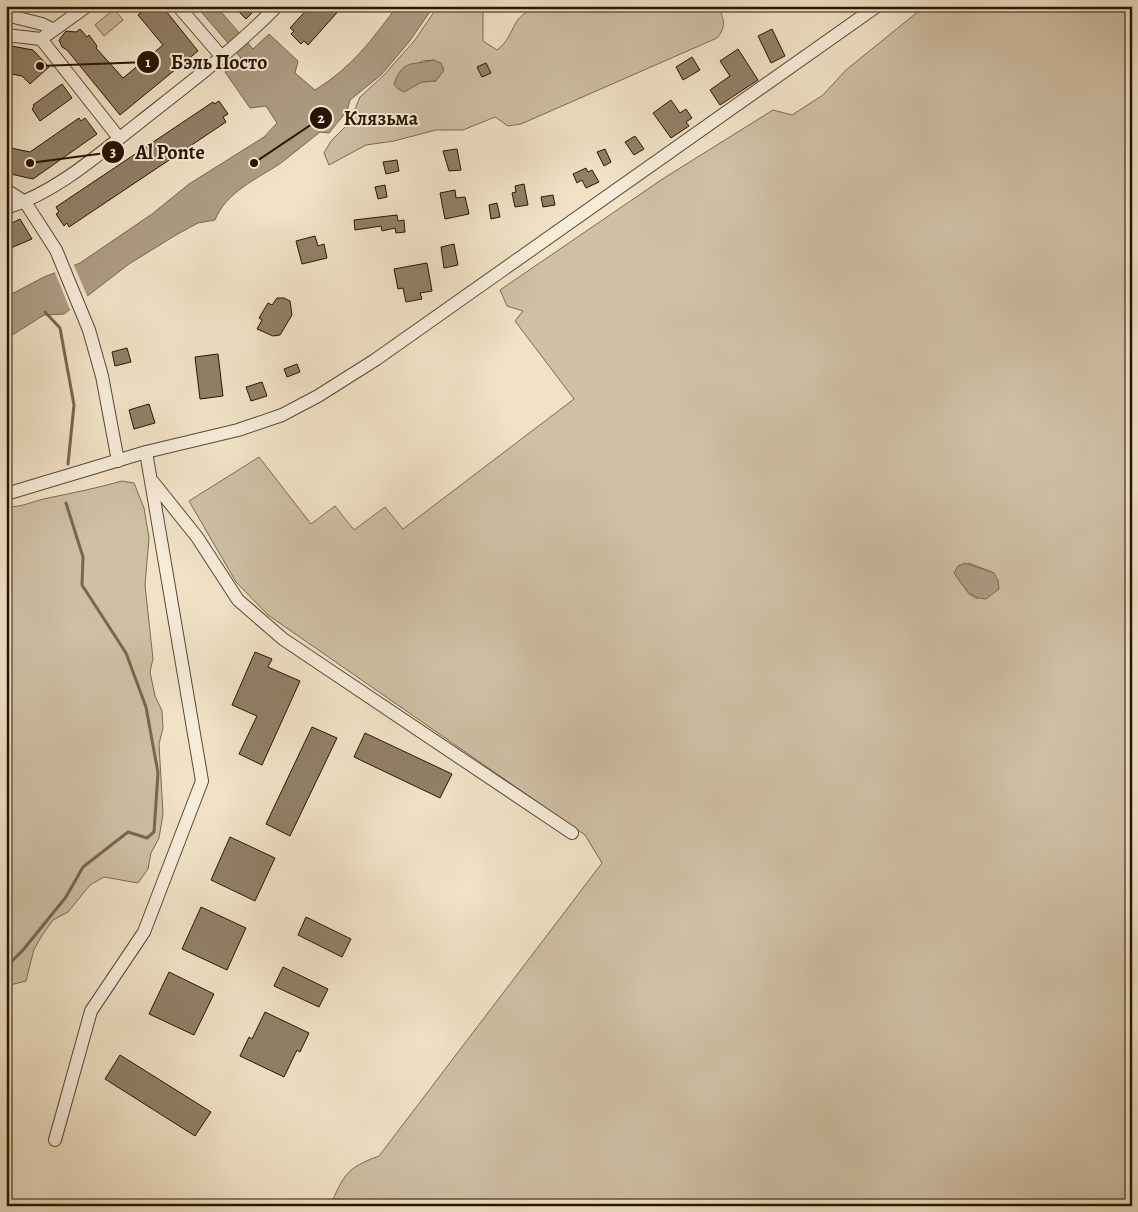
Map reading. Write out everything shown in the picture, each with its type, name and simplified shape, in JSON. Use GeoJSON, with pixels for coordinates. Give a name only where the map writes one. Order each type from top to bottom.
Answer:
{"type":"FeatureCollection","features":[{"type":"Feature","properties":{"kind":"street"},"geometry":{"type":"LineString","coordinates":[[6,35],[41,39],[87,6]]}},
{"type":"Feature","properties":{"kind":"street"},"geometry":{"type":"LineString","coordinates":[[178,6],[226,53]]}},
{"type":"Feature","properties":{"kind":"street"},"geometry":{"type":"LineString","coordinates":[[6,208],[25,202],[77,170],[226,53],[277,6]]}},
{"type":"Feature","properties":{"kind":"street"},"geometry":{"type":"LineString","coordinates":[[6,494],[146,452],[238,430],[282,415],[318,396],[376,360],[878,6]]}},
{"type":"Feature","properties":{"kind":"street"},"geometry":{"type":"LineString","coordinates":[[6,15],[42,24],[54,30]]}},
{"type":"Feature","properties":{"kind":"street"},"geometry":{"type":"LineString","coordinates":[[41,39],[119,138]]}},
{"type":"Feature","properties":{"kind":"street"},"geometry":{"type":"LineString","coordinates":[[6,190],[25,202],[56,250],[89,330],[102,376],[118,461]]}},
{"type":"Feature","properties":{"kind":"street"},"geometry":{"type":"LineString","coordinates":[[55,1140],[90,1011],[144,932],[202,781],[146,452]]}},
{"type":"Feature","properties":{"kind":"street"},"geometry":{"type":"LineString","coordinates":[[151,480],[197,537],[238,600],[283,639],[572,833]]}},
{"type":"Feature","properties":{"kind":"shaded area"},"geometry":{"type":"Polygon","coordinates":[[[196,6],[216,6],[253,49],[269,34],[298,61],[295,73],[315,90],[339,73],[360,53],[397,6],[434,6],[409,42],[381,75],[350,100],[347,111],[329,133],[320,132],[281,163],[243,187],[220,210],[215,220],[198,223],[129,264],[64,314],[44,315],[6,339],[6,297],[44,277],[80,263],[152,214],[189,184],[264,137],[277,123],[266,106],[250,108],[225,72],[241,58],[196,6]]]}},
{"type":"Feature","properties":{"kind":"shaded area"},"geometry":{"type":"Polygon","coordinates":[[[438,6],[477,6],[483,13],[483,41],[497,50],[504,44],[524,14],[532,9],[544,6],[717,6],[722,15],[723,23],[722,30],[717,38],[521,124],[508,126],[495,117],[463,130],[436,130],[394,141],[366,145],[329,165],[324,153],[331,141],[350,122],[360,97],[383,76],[415,40],[438,6]],[[434,60],[421,61],[422,82],[436,81],[434,60]]]}},
{"type":"Feature","properties":{"kind":"shaded area"},"geometry":{"type":"Polygon","coordinates":[[[925,6],[1132,6],[1132,1206],[330,1206],[347,1174],[359,1165],[379,1156],[602,863],[585,835],[268,615],[236,582],[189,501],[259,457],[311,524],[335,506],[354,530],[385,507],[403,529],[574,399],[515,321],[523,311],[507,306],[500,290],[664,178],[773,110],[792,115],[823,95],[846,70],[925,6]],[[969,563],[959,580],[969,594],[977,599],[994,573],[969,563]]]}},
{"type":"Feature","properties":{"kind":"shaded area"},"geometry":{"type":"Polygon","coordinates":[[[114,9],[123,20],[104,36],[95,25],[114,9]]]}},
{"type":"Feature","properties":{"kind":"shaded area"},"geometry":{"type":"Polygon","coordinates":[[[434,60],[441,63],[444,70],[436,81],[422,82],[404,92],[394,84],[401,70],[409,64],[434,60]]]}},
{"type":"Feature","properties":{"kind":"shaded area"},"geometry":{"type":"Polygon","coordinates":[[[122,481],[134,483],[144,508],[149,538],[145,585],[153,659],[150,672],[155,696],[162,711],[163,728],[159,744],[163,814],[159,838],[151,853],[148,869],[138,883],[104,877],[90,885],[68,912],[53,920],[43,934],[34,949],[26,981],[6,986],[6,507],[23,505],[122,481]]]}},
{"type":"Feature","properties":{"kind":"shaded area"},"geometry":{"type":"Polygon","coordinates":[[[965,563],[994,573],[998,580],[999,589],[986,599],[971,594],[954,573],[958,566],[965,563]]]}},
{"type":"Feature","properties":{"kind":"pier"},"geometry":{"type":"Polygon","coordinates":[[[73,263],[88,298],[71,312],[54,270],[73,263]]]}},
{"type":"Feature","properties":{"kind":"building"},"geometry":{"type":"Polygon","coordinates":[[[148,6],[162,6],[198,51],[120,115],[67,50],[62,47],[59,40],[66,31],[76,32],[80,29],[87,37],[89,35],[97,46],[96,48],[123,78],[163,45],[138,15],[148,6]]]}},
{"type":"Feature","properties":{"kind":"building"},"geometry":{"type":"Polygon","coordinates":[[[233,6],[259,6],[246,19],[233,6]]]}},
{"type":"Feature","properties":{"kind":"building"},"geometry":{"type":"Polygon","coordinates":[[[310,6],[343,6],[308,45],[304,41],[301,44],[291,34],[294,31],[290,28],[310,6]]]}},
{"type":"Feature","properties":{"kind":"building"},"geometry":{"type":"Polygon","coordinates":[[[772,29],[785,56],[771,63],[758,36],[772,29]]]}},
{"type":"Feature","properties":{"kind":"building"},"geometry":{"type":"Polygon","coordinates":[[[6,45],[33,50],[49,67],[30,84],[22,76],[6,73],[6,45]]]}},
{"type":"Feature","properties":{"kind":"building"},"geometry":{"type":"Polygon","coordinates":[[[738,49],[758,80],[720,105],[710,90],[730,76],[720,61],[738,49]]]}},
{"type":"Feature","properties":{"kind":"building"},"geometry":{"type":"Polygon","coordinates":[[[692,57],[700,70],[683,80],[676,67],[692,57]]]}},
{"type":"Feature","properties":{"kind":"building"},"geometry":{"type":"Polygon","coordinates":[[[486,63],[491,73],[482,77],[477,67],[486,63]]]}},
{"type":"Feature","properties":{"kind":"building"},"geometry":{"type":"Polygon","coordinates":[[[62,84],[72,98],[40,121],[32,109],[33,105],[62,84]]]}},
{"type":"Feature","properties":{"kind":"building"},"geometry":{"type":"Polygon","coordinates":[[[671,100],[680,113],[686,109],[692,118],[686,122],[689,126],[671,138],[653,113],[671,100]]]}},
{"type":"Feature","properties":{"kind":"building"},"geometry":{"type":"Polygon","coordinates":[[[219,101],[228,114],[223,117],[226,122],[69,227],[67,223],[64,226],[56,214],[59,212],[56,207],[213,102],[214,104],[219,101]]]}},
{"type":"Feature","properties":{"kind":"building"},"geometry":{"type":"Polygon","coordinates":[[[79,118],[81,121],[85,118],[97,134],[33,179],[6,173],[6,147],[30,152],[79,118]]]}},
{"type":"Feature","properties":{"kind":"building"},"geometry":{"type":"Polygon","coordinates":[[[635,136],[644,149],[634,155],[625,142],[635,136]]]}},
{"type":"Feature","properties":{"kind":"building"},"geometry":{"type":"Polygon","coordinates":[[[457,149],[461,170],[449,171],[443,151],[457,149]]]}},
{"type":"Feature","properties":{"kind":"building"},"geometry":{"type":"Polygon","coordinates":[[[605,149],[611,162],[604,166],[597,152],[605,149]]]}},
{"type":"Feature","properties":{"kind":"building"},"geometry":{"type":"Polygon","coordinates":[[[397,160],[399,171],[386,174],[383,162],[397,160]]]}},
{"type":"Feature","properties":{"kind":"building"},"geometry":{"type":"Polygon","coordinates":[[[586,168],[588,172],[592,170],[599,182],[586,188],[582,180],[577,183],[573,174],[586,168]]]}},
{"type":"Feature","properties":{"kind":"building"},"geometry":{"type":"Polygon","coordinates":[[[524,184],[528,205],[515,207],[512,193],[516,192],[515,186],[524,184]]]}},
{"type":"Feature","properties":{"kind":"building"},"geometry":{"type":"Polygon","coordinates":[[[385,185],[387,197],[378,199],[375,187],[385,185]]]}},
{"type":"Feature","properties":{"kind":"building"},"geometry":{"type":"Polygon","coordinates":[[[455,190],[456,198],[465,197],[469,214],[445,219],[440,193],[455,190]]]}},
{"type":"Feature","properties":{"kind":"building"},"geometry":{"type":"Polygon","coordinates":[[[553,195],[555,205],[543,207],[541,197],[553,195]]]}},
{"type":"Feature","properties":{"kind":"building"},"geometry":{"type":"Polygon","coordinates":[[[497,203],[500,217],[491,219],[489,205],[497,203]]]}},
{"type":"Feature","properties":{"kind":"building"},"geometry":{"type":"Polygon","coordinates":[[[397,215],[398,221],[404,220],[405,232],[396,233],[395,228],[382,231],[381,226],[355,230],[354,220],[397,215]]]}},
{"type":"Feature","properties":{"kind":"building"},"geometry":{"type":"Polygon","coordinates":[[[20,219],[32,239],[6,250],[6,226],[20,219]]]}},
{"type":"Feature","properties":{"kind":"building"},"geometry":{"type":"Polygon","coordinates":[[[315,236],[318,246],[324,244],[327,258],[302,264],[296,241],[315,236]]]}},
{"type":"Feature","properties":{"kind":"building"},"geometry":{"type":"Polygon","coordinates":[[[454,244],[458,265],[444,268],[441,247],[454,244]]]}},
{"type":"Feature","properties":{"kind":"building"},"geometry":{"type":"Polygon","coordinates":[[[427,263],[432,291],[420,293],[422,299],[406,302],[403,288],[398,289],[394,269],[427,263]]]}},
{"type":"Feature","properties":{"kind":"building"},"geometry":{"type":"Polygon","coordinates":[[[277,298],[284,298],[290,301],[292,315],[280,335],[273,336],[257,329],[262,320],[259,318],[268,303],[272,305],[277,298]]]}},
{"type":"Feature","properties":{"kind":"building"},"geometry":{"type":"Polygon","coordinates":[[[127,348],[131,362],[115,366],[112,352],[127,348]]]}},
{"type":"Feature","properties":{"kind":"building"},"geometry":{"type":"Polygon","coordinates":[[[218,354],[223,396],[200,399],[195,357],[218,354]]]}},
{"type":"Feature","properties":{"kind":"building"},"geometry":{"type":"Polygon","coordinates":[[[297,364],[300,372],[287,377],[284,369],[297,364]]]}},
{"type":"Feature","properties":{"kind":"building"},"geometry":{"type":"Polygon","coordinates":[[[262,382],[267,396],[251,401],[246,387],[262,382]]]}},
{"type":"Feature","properties":{"kind":"building"},"geometry":{"type":"Polygon","coordinates":[[[149,404],[155,423],[134,429],[129,410],[149,404]]]}},
{"type":"Feature","properties":{"kind":"building"},"geometry":{"type":"Polygon","coordinates":[[[255,652],[272,659],[268,667],[300,681],[262,765],[239,754],[257,716],[232,705],[255,652]]]}},
{"type":"Feature","properties":{"kind":"building"},"geometry":{"type":"Polygon","coordinates":[[[312,727],[337,738],[290,836],[266,824],[312,727]]]}},
{"type":"Feature","properties":{"kind":"building"},"geometry":{"type":"Polygon","coordinates":[[[365,733],[452,774],[440,798],[354,757],[365,733]]]}},
{"type":"Feature","properties":{"kind":"building"},"geometry":{"type":"Polygon","coordinates":[[[230,837],[275,858],[255,901],[211,880],[230,837]]]}},
{"type":"Feature","properties":{"kind":"building"},"geometry":{"type":"Polygon","coordinates":[[[201,907],[246,928],[227,970],[182,949],[201,907]]]}},
{"type":"Feature","properties":{"kind":"building"},"geometry":{"type":"Polygon","coordinates":[[[306,917],[351,939],[342,957],[298,935],[306,917]]]}},
{"type":"Feature","properties":{"kind":"building"},"geometry":{"type":"Polygon","coordinates":[[[283,967],[328,989],[319,1007],[274,986],[283,967]]]}},
{"type":"Feature","properties":{"kind":"building"},"geometry":{"type":"Polygon","coordinates":[[[169,972],[214,994],[194,1035],[149,1014],[169,972]]]}},
{"type":"Feature","properties":{"kind":"building"},"geometry":{"type":"Polygon","coordinates":[[[265,1012],[309,1033],[300,1052],[297,1050],[284,1077],[240,1056],[249,1037],[252,1039],[265,1012]]]}},
{"type":"Feature","properties":{"kind":"building"},"geometry":{"type":"Polygon","coordinates":[[[120,1055],[211,1112],[195,1136],[105,1079],[120,1055]]]}},
{"type":"Feature","properties":{"kind":"waterway"},"geometry":{"type":"LineString","coordinates":[[45,312],[60,328],[74,405],[68,464]]}},
{"type":"Feature","properties":{"kind":"waterway"},"geometry":{"type":"LineString","coordinates":[[6,967],[23,950],[66,897],[83,867],[128,832],[147,838],[154,832],[158,773],[146,707],[126,653],[82,585],[83,557],[66,503]]}},
{"type":"Feature","properties":{"kind":"place","name":"Бэль Посто"},"geometry":{"type":"Point","coordinates":[40,66]}},
{"type":"Feature","properties":{"kind":"place","name":"Al Ponte"},"geometry":{"type":"Point","coordinates":[30,163]}},
{"type":"Feature","properties":{"kind":"place","name":"Клязьма"},"geometry":{"type":"Point","coordinates":[254,163]}}]}
